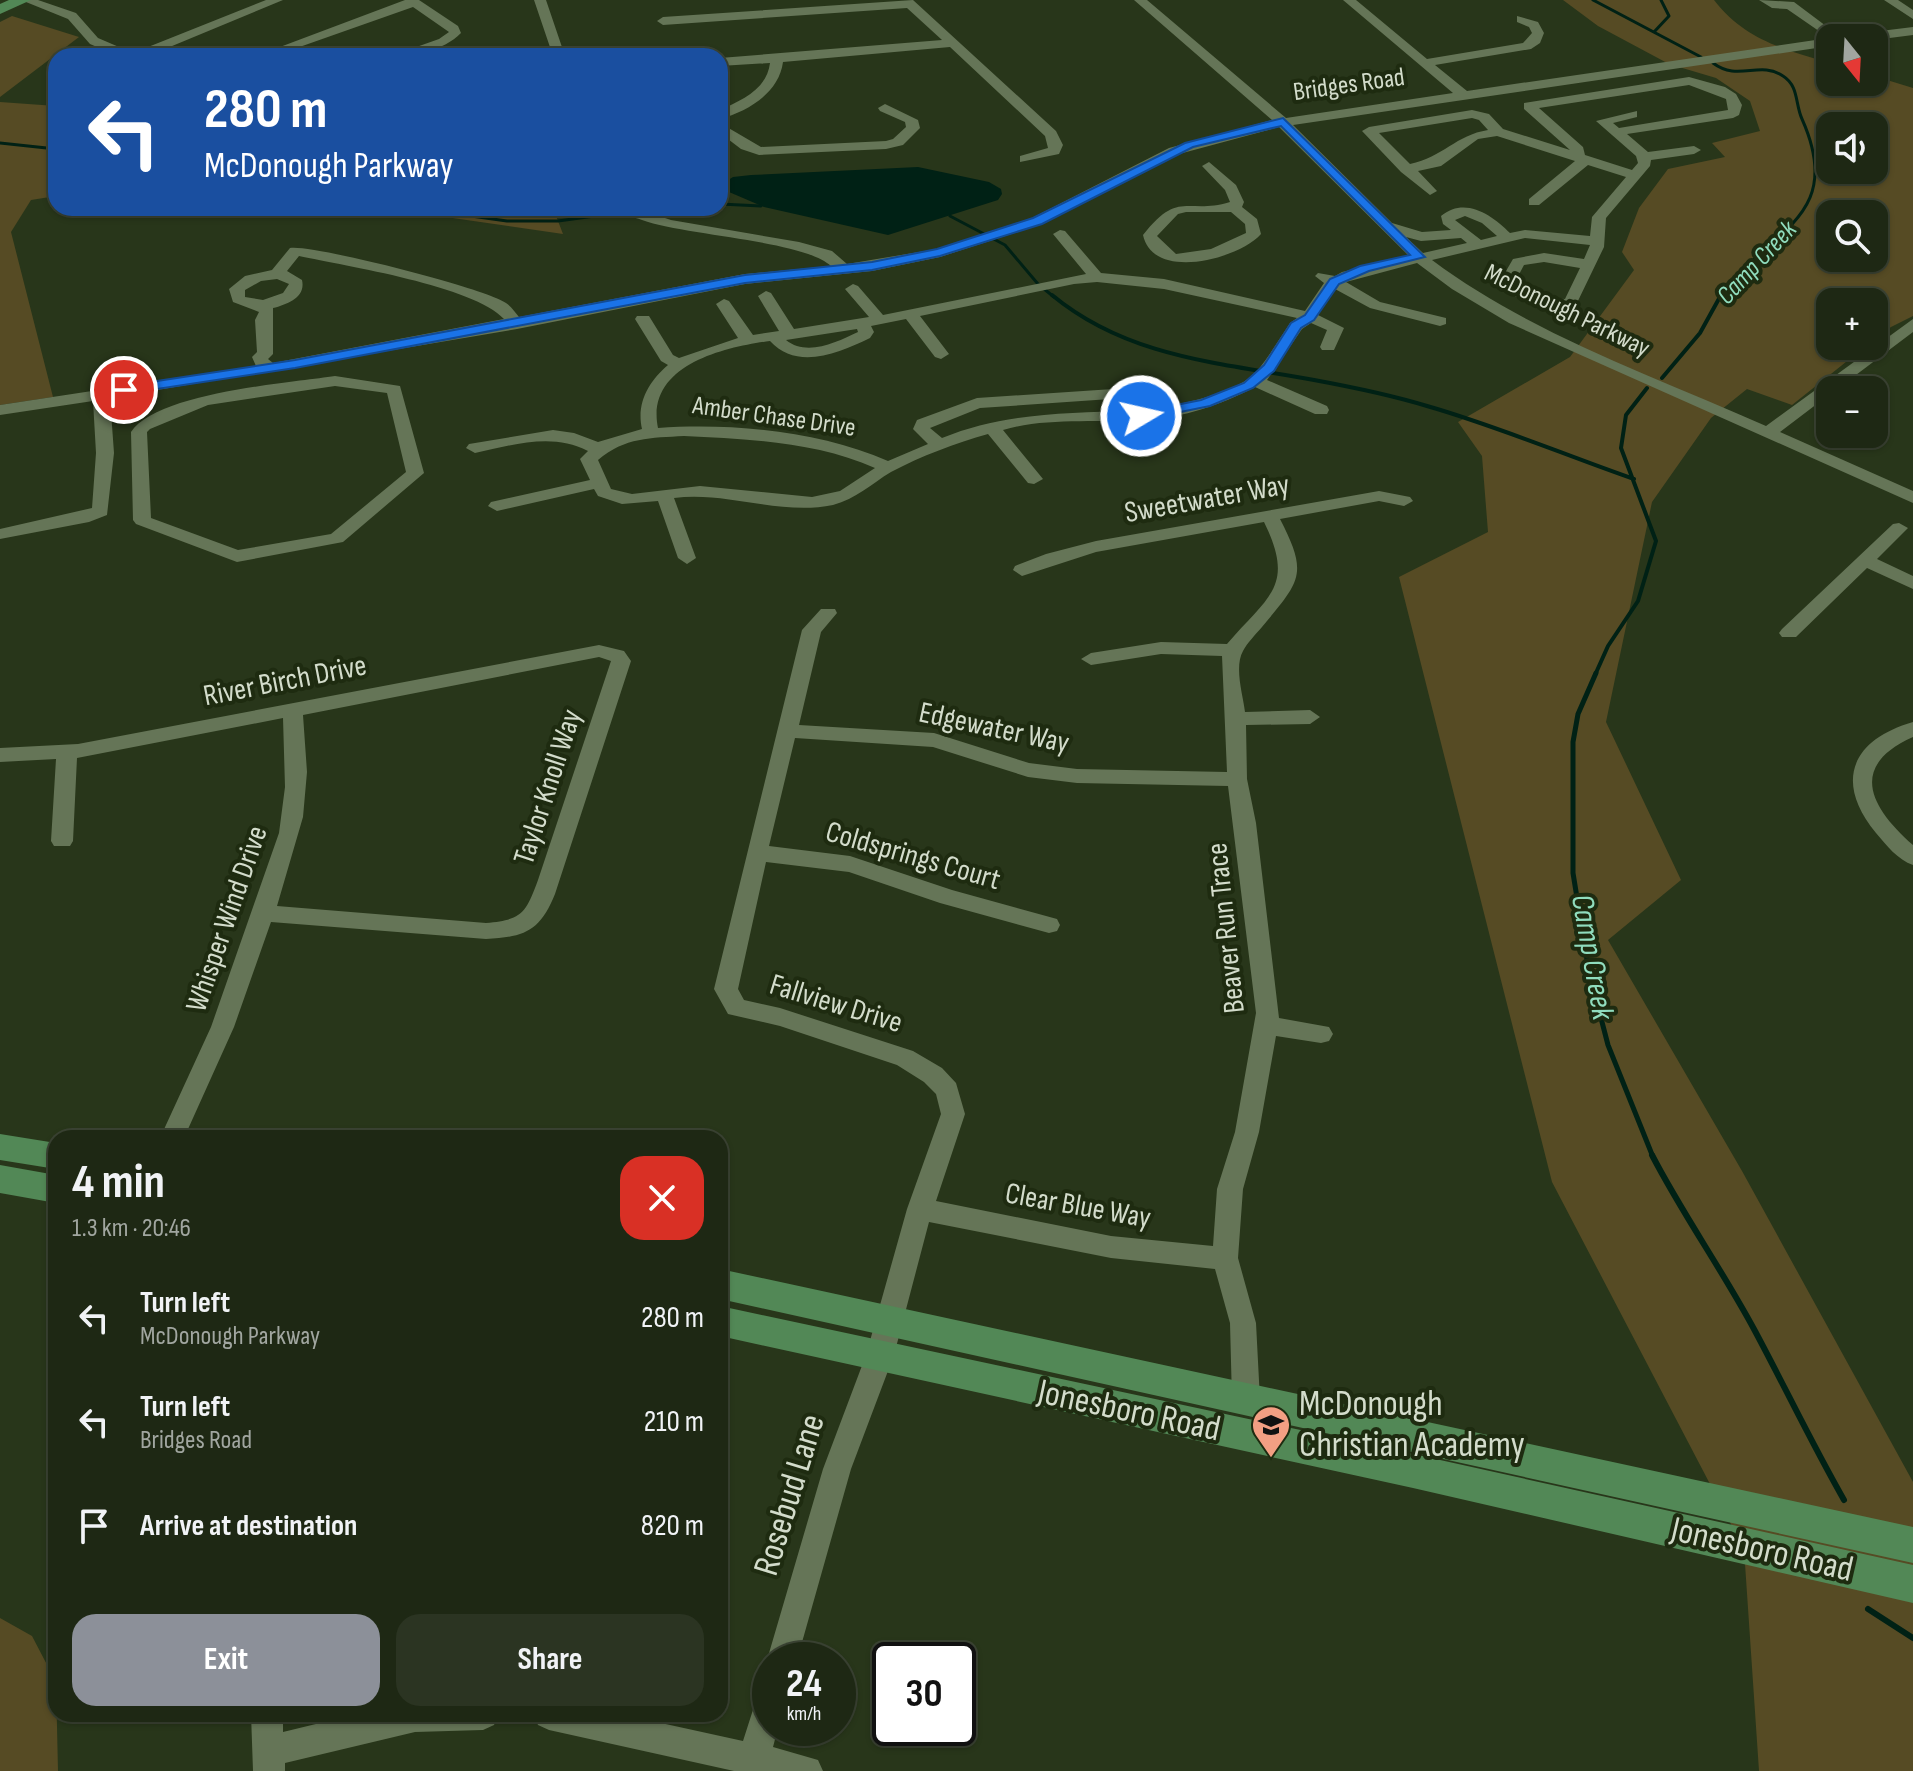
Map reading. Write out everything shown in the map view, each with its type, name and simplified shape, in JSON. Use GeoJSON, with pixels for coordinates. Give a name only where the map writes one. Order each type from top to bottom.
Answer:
{"type":"FeatureCollection","features":[{"type":"Feature","properties":{"kind":"main road"},"geometry":{"type":"LineString","coordinates":[[0,9],[25,0]]}},
{"type":"Feature","properties":{"kind":"main road"},"geometry":{"type":"LineString","coordinates":[[0,1147],[48,1155]]}},
{"type":"Feature","properties":{"kind":"main road"},"geometry":{"type":"LineString","coordinates":[[0,1179],[48,1188]]}},
{"type":"Feature","properties":{"kind":"main road","name":"Jonesboro Road"},"geometry":{"type":"LineString","coordinates":[[728,1286],[1913,1545]]}},
{"type":"Feature","properties":{"kind":"main road","name":"Jonesboro Road"},"geometry":{"type":"LineString","coordinates":[[728,1323],[1413,1471],[1913,1584]]}},
{"type":"Feature","properties":{"kind":"street"},"geometry":{"type":"LineString","coordinates":[[25,0],[72,16],[84,26],[94,41],[110,48]]}},
{"type":"Feature","properties":{"kind":"street"},"geometry":{"type":"LineString","coordinates":[[157,48],[277,0]]}},
{"type":"Feature","properties":{"kind":"street"},"geometry":{"type":"LineString","coordinates":[[540,0],[556,48]]}},
{"type":"Feature","properties":{"kind":"street","name":"McDonough Parkway"},"geometry":{"type":"LineString","coordinates":[[1140,0],[1283,122],[1414,253],[1457,286],[1515,320],[1913,498]]}},
{"type":"Feature","properties":{"kind":"street"},"geometry":{"type":"LineString","coordinates":[[1349,0],[1463,95]]}},
{"type":"Feature","properties":{"kind":"street"},"geometry":{"type":"LineString","coordinates":[[1765,0],[1776,5],[1793,2],[1819,24]]}},
{"type":"Feature","properties":{"kind":"street"},"geometry":{"type":"LineString","coordinates":[[1890,0],[1913,15]]}},
{"type":"Feature","properties":{"kind":"street"},"geometry":{"type":"LineString","coordinates":[[284,48],[413,1],[454,29],[455,33],[443,42],[423,48]]}},
{"type":"Feature","properties":{"kind":"street"},"geometry":{"type":"LineString","coordinates":[[663,21],[908,2],[1051,134],[1056,145],[1054,151],[1025,159]]}},
{"type":"Feature","properties":{"kind":"street"},"geometry":{"type":"LineString","coordinates":[[1424,63],[1527,46],[1536,40],[1538,33],[1534,25],[1521,19]]}},
{"type":"Feature","properties":{"kind":"street"},"geometry":{"type":"LineString","coordinates":[[1888,34],[1913,31]]}},
{"type":"Feature","properties":{"kind":"street"},"geometry":{"type":"LineString","coordinates":[[728,62],[931,48],[953,43]]}},
{"type":"Feature","properties":{"kind":"street","name":"Bridges Road"},"geometry":{"type":"LineString","coordinates":[[0,410],[266,363],[517,324],[745,279],[844,269],[940,253],[1037,221],[1174,151],[1205,139],[1283,122],[1816,44]]}},
{"type":"Feature","properties":{"kind":"street"},"geometry":{"type":"LineString","coordinates":[[728,111],[757,97],[777,73],[777,59]]}},
{"type":"Feature","properties":{"kind":"street"},"geometry":{"type":"LineString","coordinates":[[1582,158],[1579,151],[1529,106],[1695,82],[1725,93],[1735,105],[1734,112],[1728,115],[1616,132]]}},
{"type":"Feature","properties":{"kind":"street"},"geometry":{"type":"LineString","coordinates":[[1605,94],[1649,127]]}},
{"type":"Feature","properties":{"kind":"street"},"geometry":{"type":"LineString","coordinates":[[728,133],[759,151],[886,145],[898,142],[913,128],[911,120],[885,108]]}},
{"type":"Feature","properties":{"kind":"street"},"geometry":{"type":"LineString","coordinates":[[1430,191],[1369,131],[1472,114],[1484,117],[1498,132]]}},
{"type":"Feature","properties":{"kind":"street"},"geometry":{"type":"LineString","coordinates":[[1588,265],[1552,257],[1527,259],[1518,262],[1507,283],[1533,298],[1568,304],[1588,265],[1600,215],[1645,163],[1644,157],[1603,120],[1632,114]]}},
{"type":"Feature","properties":{"kind":"street"},"geometry":{"type":"LineString","coordinates":[[1406,169],[1436,163],[1474,136],[1498,132],[1635,175]]}},
{"type":"Feature","properties":{"kind":"street"},"geometry":{"type":"LineString","coordinates":[[1644,157],[1694,150]]}},
{"type":"Feature","properties":{"kind":"street"},"geometry":{"type":"LineString","coordinates":[[1534,202],[1582,158]]}},
{"type":"Feature","properties":{"kind":"street"},"geometry":{"type":"LineString","coordinates":[[1209,166],[1235,192],[1237,202],[1234,208]]}},
{"type":"Feature","properties":{"kind":"street"},"geometry":{"type":"LineString","coordinates":[[1186,208],[1234,208],[1252,222],[1255,230],[1251,238],[1234,248],[1177,259],[1168,255],[1150,237],[1151,231],[1170,213],[1186,208]]}},
{"type":"Feature","properties":{"kind":"street"},"geometry":{"type":"LineString","coordinates":[[1460,241],[1447,220],[1450,214],[1475,212],[1501,232]]}},
{"type":"Feature","properties":{"kind":"street"},"geometry":{"type":"LineString","coordinates":[[644,216],[668,224],[799,246],[827,254],[844,269]]}},
{"type":"Feature","properties":{"kind":"street"},"geometry":{"type":"LineString","coordinates":[[1440,321],[1375,305],[1328,279],[1349,263],[1414,253],[1554,221],[1597,233]]}},
{"type":"Feature","properties":{"kind":"street"},"geometry":{"type":"LineString","coordinates":[[1383,222],[1421,237],[1476,243],[1501,232],[1597,233]]}},
{"type":"Feature","properties":{"kind":"street"},"geometry":{"type":"LineString","coordinates":[[1060,234],[1091,268],[1095,277]]}},
{"type":"Feature","properties":{"kind":"street"},"geometry":{"type":"LineString","coordinates":[[1457,286],[1449,262],[1460,241]]}},
{"type":"Feature","properties":{"kind":"street"},"geometry":{"type":"LineString","coordinates":[[277,274],[295,251],[373,267],[500,305],[517,324]]}},
{"type":"Feature","properties":{"kind":"street"},"geometry":{"type":"LineString","coordinates":[[1165,284],[1177,259]]}},
{"type":"Feature","properties":{"kind":"street"},"geometry":{"type":"LineString","coordinates":[[263,317],[297,287],[293,279],[277,274],[249,280],[237,289],[238,299],[263,317],[269,390]]}},
{"type":"Feature","properties":{"kind":"street"},"geometry":{"type":"LineString","coordinates":[[853,289],[870,322],[1095,277],[1126,278],[1165,284],[1336,328],[1328,347]]}},
{"type":"Feature","properties":{"kind":"street","name":"Amber Chase Drive"},"geometry":{"type":"LineString","coordinates":[[598,483],[609,495],[621,499],[689,491],[789,502],[821,502],[851,493],[888,467],[991,427],[1035,419],[1141,416],[1205,403],[1256,381],[1272,364],[1299,318],[1328,279]]}},
{"type":"Feature","properties":{"kind":"street"},"geometry":{"type":"LineString","coordinates":[[766,296],[783,337]]}},
{"type":"Feature","properties":{"kind":"street"},"geometry":{"type":"LineString","coordinates":[[724,304],[745,333],[746,341]]}},
{"type":"Feature","properties":{"kind":"street"},"geometry":{"type":"LineString","coordinates":[[910,314],[941,354]]}},
{"type":"Feature","properties":{"kind":"street","name":"Amber Chase Drive"},"geometry":{"type":"LineString","coordinates":[[643,319],[667,358],[679,364]]}},
{"type":"Feature","properties":{"kind":"street","name":"Amber Chase Drive"},"geometry":{"type":"LineString","coordinates":[[651,433],[646,419],[654,389],[679,364],[716,347],[783,337],[789,349],[825,352],[864,335],[870,322]]}},
{"type":"Feature","properties":{"kind":"street"},"geometry":{"type":"LineString","coordinates":[[1768,433],[1913,324]]}},
{"type":"Feature","properties":{"kind":"street"},"geometry":{"type":"LineString","coordinates":[[330,381],[394,389],[416,466],[413,476],[337,538],[251,555],[232,554],[145,522],[142,517],[139,432],[142,427],[199,402],[269,390],[330,381]]}},
{"type":"Feature","properties":{"kind":"street"},"geometry":{"type":"LineString","coordinates":[[1256,381],[1321,410]]}},
{"type":"Feature","properties":{"kind":"street"},"geometry":{"type":"LineString","coordinates":[[939,445],[920,427],[953,410],[988,401],[1128,393],[1134,397],[1141,416]]}},
{"type":"Feature","properties":{"kind":"street"},"geometry":{"type":"LineString","coordinates":[[0,534],[89,517],[101,511],[105,453],[101,394]]}},
{"type":"Feature","properties":{"kind":"street"},"geometry":{"type":"LineString","coordinates":[[991,427],[1034,479]]}},
{"type":"Feature","properties":{"kind":"street","name":"Amber Chase Drive"},"geometry":{"type":"LineString","coordinates":[[598,449],[651,433],[723,430],[861,455],[888,467]]}},
{"type":"Feature","properties":{"kind":"street"},"geometry":{"type":"LineString","coordinates":[[475,448],[559,433],[576,437],[598,449],[589,459],[598,483],[497,506]]}},
{"type":"Feature","properties":{"kind":"street"},"geometry":{"type":"LineString","coordinates":[[664,494],[687,558]]}},
{"type":"Feature","properties":{"kind":"street","name":"Sweetwater Way"},"geometry":{"type":"LineString","coordinates":[[1022,570],[1052,558],[1096,547],[1379,496],[1404,501]]}},
{"type":"Feature","properties":{"kind":"street"},"geometry":{"type":"LineString","coordinates":[[1091,659],[1180,647],[1207,646],[1232,651],[1284,589],[1290,568],[1285,546],[1270,516]]}},
{"type":"Feature","properties":{"kind":"street"},"geometry":{"type":"LineString","coordinates":[[1789,633],[1899,528]]}},
{"type":"Feature","properties":{"kind":"street"},"geometry":{"type":"LineString","coordinates":[[1865,560],[1913,583]]}},
{"type":"Feature","properties":{"kind":"street","name":"Fallview Drive"},"geometry":{"type":"LineString","coordinates":[[828,613],[812,630],[759,853],[745,898],[726,989],[736,1008],[780,1017],[905,1058],[933,1075],[947,1090],[953,1114],[920,1209],[880,1355]]}},
{"type":"Feature","properties":{"kind":"street","name":"Taylor Knoll Way"},"geometry":{"type":"LineString","coordinates":[[262,913],[479,930],[509,930],[531,922],[538,914],[621,661],[617,655],[599,651],[579,654]]}},
{"type":"Feature","properties":{"kind":"street","name":"Beaver Run Trace"},"geometry":{"type":"LineString","coordinates":[[1232,651],[1237,779],[1268,1013],[1247,1132],[1230,1189],[1225,1258],[1243,1323],[1246,1400]]}},
{"type":"Feature","properties":{"kind":"street","name":"River Birch Drive"},"geometry":{"type":"LineString","coordinates":[[0,755],[67,751],[579,654]]}},
{"type":"Feature","properties":{"kind":"street","name":"Whisper Wind Drive"},"geometry":{"type":"LineString","coordinates":[[176,1130],[192,1101],[290,833],[297,802],[298,766],[292,710]]}},
{"type":"Feature","properties":{"kind":"street"},"geometry":{"type":"LineString","coordinates":[[1236,719],[1310,717]]}},
{"type":"Feature","properties":{"kind":"street"},"geometry":{"type":"LineString","coordinates":[[1913,729],[1875,749],[1867,761],[1862,783],[1865,800],[1875,819],[1913,857]]}},
{"type":"Feature","properties":{"kind":"street","name":"Edgewater Way"},"geometry":{"type":"LineString","coordinates":[[788,731],[934,740],[1028,770],[1077,776],[1237,779]]}},
{"type":"Feature","properties":{"kind":"street"},"geometry":{"type":"LineString","coordinates":[[62,841],[67,751]]}},
{"type":"Feature","properties":{"kind":"street","name":"Coldsprings Court"},"geometry":{"type":"LineString","coordinates":[[759,853],[850,864],[948,897],[1049,925]]}},
{"type":"Feature","properties":{"kind":"street"},"geometry":{"type":"LineString","coordinates":[[1266,1025],[1321,1034]]}},
{"type":"Feature","properties":{"kind":"street","name":"Clear Blue Way"},"geometry":{"type":"LineString","coordinates":[[920,1209],[1129,1249],[1188,1258],[1225,1258]]}},
{"type":"Feature","properties":{"kind":"street","name":"Rosebud Lane"},"geometry":{"type":"LineString","coordinates":[[787,1642],[837,1469],[880,1355]]}},
{"type":"Feature","properties":{"kind":"street"},"geometry":{"type":"LineString","coordinates":[[267,1722],[268,1761],[395,1722]]}},
{"type":"Feature","properties":{"kind":"street"},"geometry":{"type":"LineString","coordinates":[[581,1722],[752,1765],[807,1771]]}},
{"type":"Feature","properties":{"kind":"shaded area"},"geometry":{"type":"Polygon","coordinates":[[[1563,0],[1714,0],[1726,14],[1752,34],[1816,58],[1816,96],[1888,96],[1888,80],[1913,88],[1913,316],[1888,329],[1888,288],[1816,288],[1816,360],[1848,360],[1828,376],[1816,376],[1816,386],[1792,405],[1747,389],[1711,418],[1652,502],[1606,722],[1681,880],[1608,940],[1742,1171],[1913,1482],[1913,1771],[1759,1771],[1744,1549],[1552,1182],[1399,577],[1488,532],[1482,456],[1458,422],[1570,357],[1634,270],[1622,252],[1639,208],[1668,169],[1725,157],[1712,143],[1760,131],[1750,101],[1716,78],[1669,64],[1598,26],[1563,0]]]}},
{"type":"Feature","properties":{"kind":"shaded area"},"geometry":{"type":"Polygon","coordinates":[[[12,16],[79,37],[65,48],[48,48],[48,61],[0,97],[0,22],[12,16]]]}},
{"type":"Feature","properties":{"kind":"shaded area"},"geometry":{"type":"Polygon","coordinates":[[[0,102],[48,105],[48,197],[31,200],[11,232],[53,397],[0,405],[0,102]]]}},
{"type":"Feature","properties":{"kind":"shaded area"},"geometry":{"type":"Polygon","coordinates":[[[918,167],[989,182],[1001,189],[1002,194],[998,200],[888,235],[764,207],[728,191],[728,180],[751,175],[918,167]]]}},
{"type":"Feature","properties":{"kind":"shaded area"},"geometry":{"type":"Polygon","coordinates":[[[438,216],[556,216],[563,234],[438,216]]]}},
{"type":"Feature","properties":{"kind":"shaded area"},"geometry":{"type":"Polygon","coordinates":[[[0,1618],[32,1636],[48,1667],[48,1722],[57,1722],[58,1771],[0,1771],[0,1618]]]}},
{"type":"Feature","properties":{"kind":"waterway"},"geometry":{"type":"LineString","coordinates":[[1593,0],[1701,57]]}},
{"type":"Feature","properties":{"kind":"waterway","name":"Camp Creek"},"geometry":{"type":"LineString","coordinates":[[1654,32],[1669,16],[1661,0]]}},
{"type":"Feature","properties":{"kind":"waterway"},"geometry":{"type":"LineString","coordinates":[[1713,63],[1731,71],[1766,70],[1788,80],[1794,90],[1813,153],[1815,180],[1808,202],[1795,221],[1739,274],[1720,297]]}},
{"type":"Feature","properties":{"kind":"waterway"},"geometry":{"type":"LineString","coordinates":[[0,143],[48,148]]}},
{"type":"Feature","properties":{"kind":"waterway"},"geometry":{"type":"LineString","coordinates":[[728,204],[761,206]]}},
{"type":"Feature","properties":{"kind":"waterway"},"geometry":{"type":"LineString","coordinates":[[471,216],[507,221],[558,221],[595,216]]}},
{"type":"Feature","properties":{"kind":"waterway"},"geometry":{"type":"LineString","coordinates":[[950,216],[1005,245],[1038,284],[1054,297]]}},
{"type":"Feature","properties":{"kind":"waterway"},"geometry":{"type":"LineString","coordinates":[[1052,295],[1081,316],[1144,345],[1210,362],[1343,385],[1413,402],[1479,422],[1632,478]]}},
{"type":"Feature","properties":{"kind":"waterway","name":"Camp Creek"},"geometry":{"type":"LineString","coordinates":[[1662,378],[1700,333],[1721,295]]}},
{"type":"Feature","properties":{"kind":"waterway","name":"Camp Creek"},"geometry":{"type":"LineString","coordinates":[[1632,478],[1621,448],[1626,415],[1647,388]]}},
{"type":"Feature","properties":{"kind":"waterway","name":"Camp Creek"},"geometry":{"type":"LineString","coordinates":[[1595,675],[1608,646],[1638,601],[1656,541],[1632,478]]}},
{"type":"Feature","properties":{"kind":"waterway","name":"Camp Creek"},"geometry":{"type":"LineString","coordinates":[[1596,673],[1578,714],[1573,742],[1573,873],[1589,972],[1608,1045],[1653,1156]]}},
{"type":"Feature","properties":{"kind":"waterway","name":"Camp Creek"},"geometry":{"type":"LineString","coordinates":[[1653,1156],[1743,1309],[1844,1500]]}},
{"type":"Feature","properties":{"kind":"waterway","name":"Camp Creek"},"geometry":{"type":"LineString","coordinates":[[1868,1609],[1913,1638]]}},
{"type":"Feature","properties":{"kind":"place","name":"McDonough Christian Academy"},"geometry":{"type":"Point","coordinates":[1271,1459]}},
{"type":"Feature","properties":{"kind":"route"},"geometry":{"type":"LineString","coordinates":[[124,390],[295,364],[745,279],[872,266],[940,253],[1037,221],[1189,145],[1283,122],[1418,257],[1365,268],[1334,282],[1309,317],[1296,326],[1269,368],[1249,386],[1205,403],[1141,416]]}}]}
